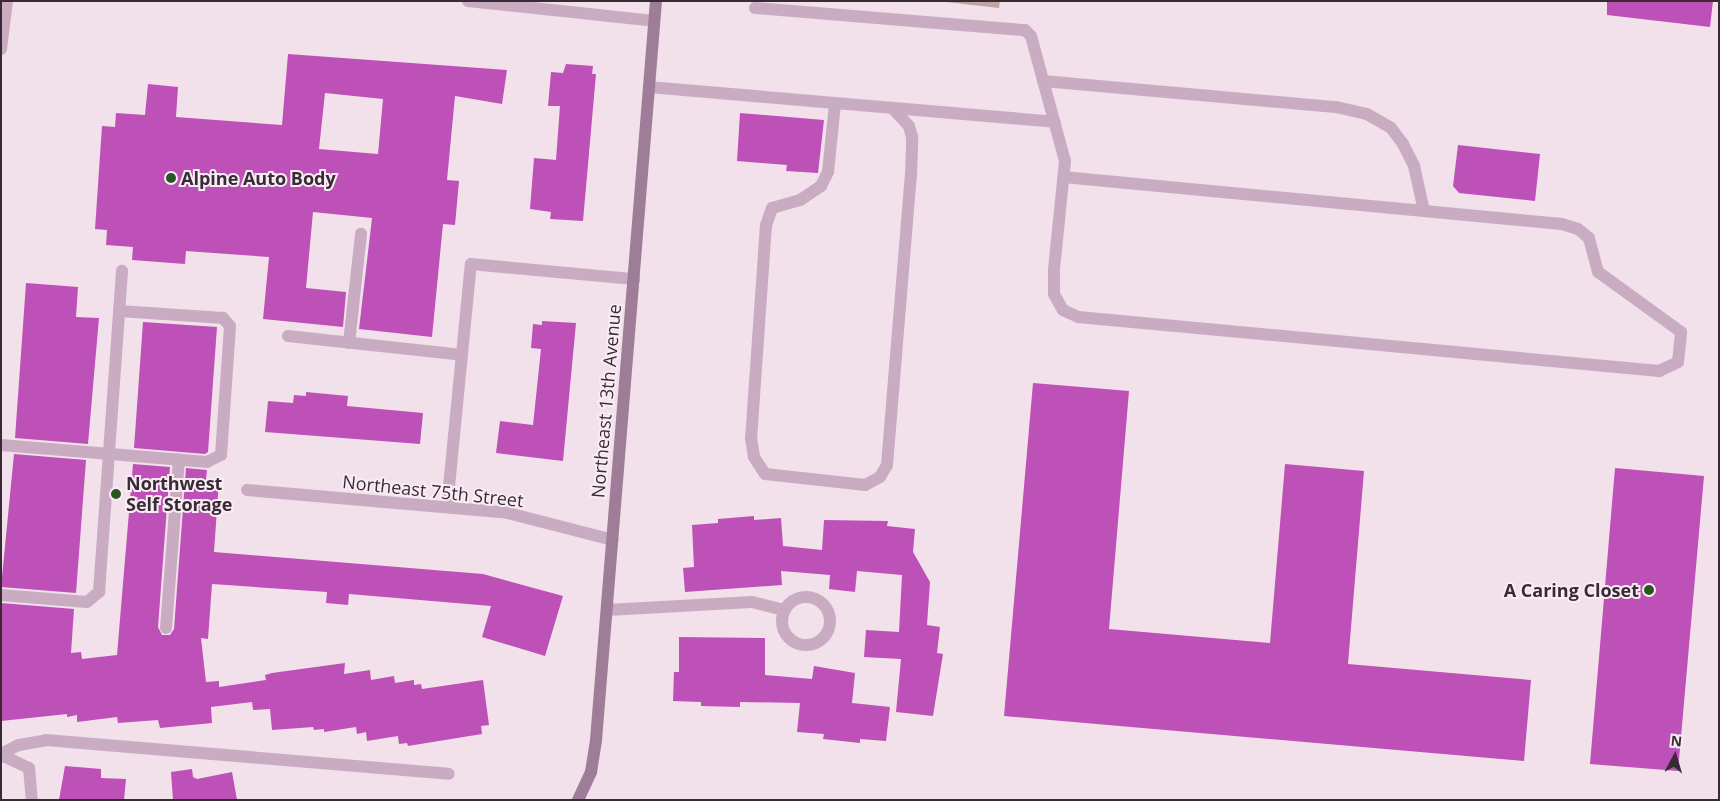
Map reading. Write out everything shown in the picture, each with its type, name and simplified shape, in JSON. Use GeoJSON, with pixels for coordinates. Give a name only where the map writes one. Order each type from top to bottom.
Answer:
{"type":"FeatureCollection","features":[{"type":"Feature","properties":{"kind":"street"},"geometry":{"type":"LineString","coordinates":[[1,50],[7,1]]}},
{"type":"Feature","properties":{"kind":"street"},"geometry":{"type":"LineString","coordinates":[[468,1],[654,22]]}},
{"type":"Feature","properties":{"kind":"street","name":"Northeast 13th Avenue"},"geometry":{"type":"LineString","coordinates":[[578,800],[591,772],[596,740],[656,1]]}},
{"type":"Feature","properties":{"kind":"street"},"geometry":{"type":"LineString","coordinates":[[755,8],[1025,30],[1031,36],[1064,161],[1054,294],[1063,310],[1078,317],[1659,371],[1678,362],[1681,332],[1598,272],[1589,238],[1578,230],[1562,224],[1063,177]]}},
{"type":"Feature","properties":{"kind":"street"},"geometry":{"type":"LineString","coordinates":[[1043,81],[1336,108],[1367,114],[1391,128],[1403,144],[1414,166],[1424,211]]}},
{"type":"Feature","properties":{"kind":"street"},"geometry":{"type":"LineString","coordinates":[[649,88],[1054,122]]}},
{"type":"Feature","properties":{"kind":"street"},"geometry":{"type":"LineString","coordinates":[[835,104],[828,172],[820,186],[800,200],[772,208],[766,225],[751,438],[754,457],[765,474],[865,485],[880,477],[888,457],[911,175],[912,137],[909,126],[892,108]]}},
{"type":"Feature","properties":{"kind":"street"},"geometry":{"type":"LineString","coordinates":[[349,343],[361,234]]}},
{"type":"Feature","properties":{"kind":"street"},"geometry":{"type":"LineString","coordinates":[[447,508],[471,264],[634,279]]}},
{"type":"Feature","properties":{"kind":"street"},"geometry":{"type":"LineString","coordinates":[[1,595],[87,602],[99,592],[122,271]]}},
{"type":"Feature","properties":{"kind":"street"},"geometry":{"type":"LineString","coordinates":[[1,445],[207,462],[221,455],[230,326],[223,318],[120,311]]}},
{"type":"Feature","properties":{"kind":"street"},"geometry":{"type":"LineString","coordinates":[[288,336],[462,356]]}},
{"type":"Feature","properties":{"kind":"street"},"geometry":{"type":"LineString","coordinates":[[166,628],[179,460]]}},
{"type":"Feature","properties":{"kind":"street","name":"Northeast 75th Street"},"geometry":{"type":"LineString","coordinates":[[247,490],[508,513],[612,540]]}},
{"type":"Feature","properties":{"kind":"street"},"geometry":{"type":"LineString","coordinates":[[607,610],[752,602],[785,610]]}},
{"type":"Feature","properties":{"kind":"street"},"geometry":{"type":"LineString","coordinates":[[1,755],[19,745],[46,740],[448,774]]}},
{"type":"Feature","properties":{"kind":"street"},"geometry":{"type":"LineString","coordinates":[[1,755],[29,768],[32,800]]}},
{"type":"Feature","properties":{"kind":"shaded area"},"geometry":{"type":"Polygon","coordinates":[[[937,1],[1000,1],[999,8],[937,1]]]}},
{"type":"Feature","properties":{"kind":"building"},"geometry":{"type":"Polygon","coordinates":[[[1607,1],[1713,1],[1710,27],[1607,15],[1607,1]]]}},
{"type":"Feature","properties":{"kind":"building"},"geometry":{"type":"Polygon","coordinates":[[[288,54],[507,70],[502,104],[455,96],[447,180],[459,181],[455,225],[443,224],[432,337],[359,329],[372,218],[313,212],[306,288],[346,292],[343,327],[263,319],[269,257],[186,251],[185,264],[132,260],[133,247],[106,245],[107,230],[95,229],[102,126],[115,127],[116,113],[145,115],[148,84],[178,87],[176,117],[282,125],[288,54]],[[325,93],[319,149],[378,154],[383,99],[325,93]]]}},
{"type":"Feature","properties":{"kind":"building"},"geometry":{"type":"Polygon","coordinates":[[[566,64],[593,66],[592,74],[596,74],[583,221],[550,219],[551,212],[530,209],[534,158],[556,160],[560,106],[548,106],[551,72],[563,73],[566,64]]]}},
{"type":"Feature","properties":{"kind":"building"},"geometry":{"type":"Polygon","coordinates":[[[740,113],[824,120],[818,173],[786,171],[787,165],[737,161],[740,113]]]}},
{"type":"Feature","properties":{"kind":"building"},"geometry":{"type":"Polygon","coordinates":[[[1458,145],[1540,154],[1535,201],[1459,193],[1453,186],[1458,145]]]}},
{"type":"Feature","properties":{"kind":"building"},"geometry":{"type":"Polygon","coordinates":[[[26,283],[78,287],[76,317],[99,318],[88,444],[15,438],[26,283]]]}},
{"type":"Feature","properties":{"kind":"building"},"geometry":{"type":"Polygon","coordinates":[[[542,321],[576,323],[563,461],[496,453],[500,421],[533,425],[541,349],[531,348],[533,324],[542,325],[542,321]]]}},
{"type":"Feature","properties":{"kind":"building"},"geometry":{"type":"Polygon","coordinates":[[[143,322],[217,327],[208,452],[205,454],[134,448],[143,322]]]}},
{"type":"Feature","properties":{"kind":"building"},"geometry":{"type":"Polygon","coordinates":[[[1033,383],[1129,391],[1109,629],[1270,643],[1285,464],[1364,471],[1348,664],[1531,680],[1524,761],[1004,716],[1033,383]]]}},
{"type":"Feature","properties":{"kind":"building"},"geometry":{"type":"Polygon","coordinates":[[[306,392],[348,396],[347,406],[423,413],[420,444],[265,432],[268,401],[293,403],[294,395],[306,396],[306,392]]]}},
{"type":"Feature","properties":{"kind":"building"},"geometry":{"type":"Polygon","coordinates":[[[14,454],[86,460],[76,593],[1,587],[14,454]]]}},
{"type":"Feature","properties":{"kind":"building"},"geometry":{"type":"Polygon","coordinates":[[[133,464],[170,467],[158,627],[162,635],[170,635],[174,629],[186,468],[207,470],[206,479],[219,480],[214,552],[483,574],[563,596],[545,656],[482,637],[491,606],[349,594],[348,605],[326,603],[327,592],[212,584],[208,639],[201,638],[206,682],[219,681],[219,687],[266,680],[265,675],[272,673],[345,663],[344,674],[370,670],[371,680],[394,676],[395,683],[414,680],[414,685],[421,684],[422,689],[483,680],[489,725],[481,726],[482,734],[408,746],[407,743],[399,744],[398,736],[367,741],[366,732],[357,734],[356,727],[324,732],[324,729],[314,730],[313,727],[272,730],[270,709],[253,710],[252,702],[211,707],[212,723],[160,728],[158,720],[118,723],[117,717],[77,722],[77,715],[67,717],[67,714],[1,721],[1,603],[74,609],[71,653],[81,652],[82,659],[117,655],[133,464]]]}},
{"type":"Feature","properties":{"kind":"building"},"geometry":{"type":"Polygon","coordinates":[[[1615,468],[1704,476],[1678,771],[1590,764],[1615,468]]]}},
{"type":"Feature","properties":{"kind":"building"},"geometry":{"type":"Polygon","coordinates":[[[754,516],[754,520],[781,518],[783,546],[822,550],[824,520],[888,521],[887,526],[915,529],[913,552],[930,582],[927,625],[940,627],[937,653],[943,654],[933,716],[896,712],[901,659],[864,657],[866,630],[899,632],[902,575],[857,571],[855,592],[829,589],[830,575],[781,571],[782,585],[685,592],[683,568],[694,567],[692,525],[718,523],[718,519],[754,516]]]}},
{"type":"Feature","properties":{"kind":"building"},"geometry":{"type":"Polygon","coordinates":[[[679,637],[765,638],[765,675],[812,679],[814,666],[855,673],[852,703],[890,707],[886,741],[860,739],[860,743],[823,739],[824,734],[797,732],[800,703],[740,702],[740,707],[701,706],[701,702],[673,701],[674,672],[679,672],[679,637]]]}},
{"type":"Feature","properties":{"kind":"building"},"geometry":{"type":"Polygon","coordinates":[[[65,766],[101,769],[101,778],[126,779],[124,800],[59,800],[65,766]]]}},
{"type":"Feature","properties":{"kind":"building"},"geometry":{"type":"Polygon","coordinates":[[[192,769],[193,777],[197,779],[232,772],[237,800],[173,800],[171,772],[192,769]]]}},
{"type":"Feature","properties":{"kind":"place","name":"Alpine Auto Body"},"geometry":{"type":"Point","coordinates":[171,178]}},
{"type":"Feature","properties":{"kind":"place","name":"Northwest Self Storage"},"geometry":{"type":"Point","coordinates":[116,494]}},
{"type":"Feature","properties":{"kind":"place","name":"A Caring Closet"},"geometry":{"type":"Point","coordinates":[1649,590]}}]}
